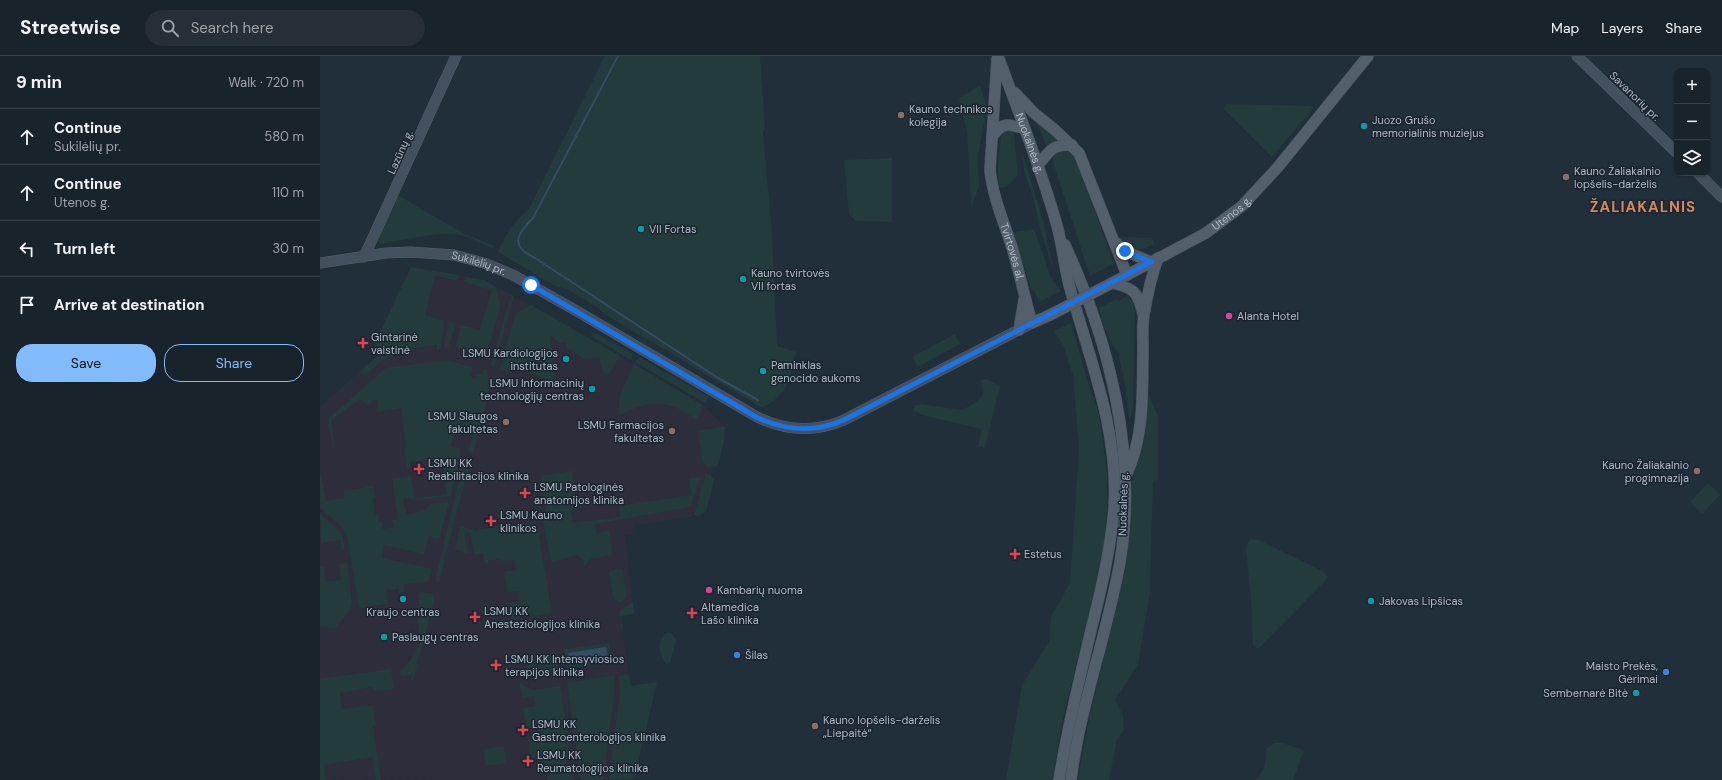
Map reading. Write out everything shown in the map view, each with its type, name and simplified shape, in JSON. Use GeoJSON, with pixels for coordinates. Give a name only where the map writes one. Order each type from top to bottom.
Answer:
{"type":"FeatureCollection","features":[{"type":"Feature","properties":{"kind":"main road","name":"Lazūnų g."},"geometry":{"type":"LineString","coordinates":[[364,257],[456,56]]}},
{"type":"Feature","properties":{"kind":"main road","name":"Nuokalnės g."},"geometry":{"type":"LineString","coordinates":[[997,56],[1038,165],[1059,232],[1079,275],[1097,328],[1112,378],[1121,434],[1125,478],[1124,532],[1120,562],[1079,734],[1071,780]]}},
{"type":"Feature","properties":{"kind":"main road","name":"Tvirtovės al."},"geometry":{"type":"LineString","coordinates":[[997,56],[990,170],[992,186],[1012,250],[1032,323]]}},
{"type":"Feature","properties":{"kind":"main road","name":"Utenos g."},"geometry":{"type":"LineString","coordinates":[[1050,315],[1206,233],[1229,216],[1249,199],[1368,56]]}},
{"type":"Feature","properties":{"kind":"main road","name":"Savanorių pr."},"geometry":{"type":"LineString","coordinates":[[1577,56],[1674,150]]}},
{"type":"Feature","properties":{"kind":"main road"},"geometry":{"type":"LineString","coordinates":[[1009,86],[1034,112],[1079,153],[1127,275]]}},
{"type":"Feature","properties":{"kind":"main road"},"geometry":{"type":"LineString","coordinates":[[992,137],[998,128],[1004,125],[1014,125],[1025,129]]}},
{"type":"Feature","properties":{"kind":"main road"},"geometry":{"type":"LineString","coordinates":[[1038,165],[1054,147],[1061,145],[1072,145]]}},
{"type":"Feature","properties":{"kind":"main road"},"geometry":{"type":"LineString","coordinates":[[1701,176],[1722,197]]}},
{"type":"Feature","properties":{"kind":"main road","name":"Nuokalnės g."},"geometry":{"type":"LineString","coordinates":[[1059,232],[1067,280],[1101,393],[1107,421],[1113,464],[1114,505],[1112,536],[1104,578],[1068,728],[1059,780]]}},
{"type":"Feature","properties":{"kind":"main road"},"geometry":{"type":"LineString","coordinates":[[1112,239],[1125,251],[1154,260],[1144,316],[1142,407],[1139,440],[1135,457],[1125,478]]}},
{"type":"Feature","properties":{"kind":"main road","name":"Sukilėlių pr."},"geometry":{"type":"LineString","coordinates":[[320,263],[400,252],[431,252],[460,256],[491,266],[513,275],[575,310],[756,417],[773,425],[793,429],[816,429],[844,420],[1050,315]]}},
{"type":"Feature","properties":{"kind":"main road"},"geometry":{"type":"LineString","coordinates":[[1112,283],[1132,290],[1137,294],[1144,316]]}},
{"type":"Feature","properties":{"kind":"main road","name":"Tvirtovės al."},"geometry":{"type":"LineString","coordinates":[[1019,330],[1024,298]]}},
{"type":"Feature","properties":{"kind":"main road"},"geometry":{"type":"LineString","coordinates":[[1121,434],[1130,432],[1134,429],[1142,407]]}},
{"type":"Feature","properties":{"kind":"shaded area","name":"LSMU Kauno klinikos"},"geometry":{"type":"Polygon","coordinates":[[[411,267],[484,280],[575,330],[704,406],[725,427],[700,511],[690,517],[634,525],[632,534],[625,535],[634,614],[621,616],[630,686],[657,682],[634,779],[320,780],[320,407],[379,354],[376,341],[411,267]]]}},
{"type":"Feature","properties":{"kind":"shaded area"},"geometry":{"type":"Polygon","coordinates":[[[606,647],[608,659],[569,664],[568,653],[606,647]]]}},
{"type":"Feature","properties":{"kind":"green space","name":"VII Fortas"},"geometry":{"type":"Polygon","coordinates":[[[605,56],[760,56],[765,128],[763,133],[772,232],[777,346],[796,352],[786,386],[778,397],[766,406],[761,407],[606,315],[595,306],[567,289],[555,286],[498,252],[510,228],[529,209],[605,56]]]}},
{"type":"Feature","properties":{"kind":"green space"},"geometry":{"type":"Polygon","coordinates":[[[980,86],[987,106],[978,156],[979,187],[971,207],[967,132],[959,98],[980,86]]]}},
{"type":"Feature","properties":{"kind":"green space"},"geometry":{"type":"Polygon","coordinates":[[[1226,104],[1311,106],[1313,109],[1272,157],[1224,109],[1226,104]]]}},
{"type":"Feature","properties":{"kind":"green space"},"geometry":{"type":"Polygon","coordinates":[[[1035,120],[1059,138],[1047,147],[1035,120]]]}},
{"type":"Feature","properties":{"kind":"green space"},"geometry":{"type":"Polygon","coordinates":[[[1011,130],[1014,134],[1018,175],[1006,187],[998,188],[998,164],[1001,134],[1002,131],[1011,130]]]}},
{"type":"Feature","properties":{"kind":"green space"},"geometry":{"type":"Polygon","coordinates":[[[1063,149],[1070,151],[1075,158],[1113,261],[1113,264],[1090,276],[1053,162],[1055,154],[1063,149]]]}},
{"type":"Feature","properties":{"kind":"green space"},"geometry":{"type":"Polygon","coordinates":[[[1022,152],[1043,220],[1053,269],[1040,229],[1034,201],[1024,170],[1022,152]]]}},
{"type":"Feature","properties":{"kind":"green space"},"geometry":{"type":"Polygon","coordinates":[[[892,158],[892,222],[856,221],[849,214],[844,160],[892,158]]]}},
{"type":"Feature","properties":{"kind":"green space"},"geometry":{"type":"Polygon","coordinates":[[[397,197],[401,197],[463,233],[495,246],[495,248],[493,249],[470,238],[455,234],[428,235],[380,244],[377,238],[397,197]]]}},
{"type":"Feature","properties":{"kind":"green space"},"geometry":{"type":"Polygon","coordinates":[[[1034,229],[1051,278],[1061,291],[1039,302],[1034,291],[1032,291],[1013,232],[1034,229]]]}},
{"type":"Feature","properties":{"kind":"green space"},"geometry":{"type":"Polygon","coordinates":[[[1119,237],[1152,238],[1154,244],[1149,247],[1135,249],[1123,242],[1119,237]]]}},
{"type":"Feature","properties":{"kind":"green space"},"geometry":{"type":"Polygon","coordinates":[[[411,267],[459,275],[458,281],[435,275],[425,315],[444,321],[441,347],[437,351],[437,345],[402,350],[402,354],[385,358],[364,376],[360,372],[379,354],[376,341],[411,267]]]}},
{"type":"Feature","properties":{"kind":"green space"},"geometry":{"type":"Polygon","coordinates":[[[465,277],[484,280],[496,287],[500,307],[486,357],[456,347],[461,325],[480,330],[491,290],[464,282],[465,277]]]}},
{"type":"Feature","properties":{"kind":"green space"},"geometry":{"type":"Polygon","coordinates":[[[511,295],[514,296],[495,365],[493,367],[491,364],[511,295]]]}},
{"type":"Feature","properties":{"kind":"green space"},"geometry":{"type":"Polygon","coordinates":[[[1128,295],[1133,302],[1135,310],[1133,411],[1130,419],[1118,351],[1113,346],[1104,327],[1099,308],[1117,299],[1118,302],[1128,295]]]}},
{"type":"Feature","properties":{"kind":"green space"},"geometry":{"type":"Polygon","coordinates":[[[531,305],[620,356],[608,375],[602,371],[599,357],[585,359],[567,348],[566,342],[560,343],[550,335],[556,384],[550,386],[549,380],[513,367],[511,373],[500,369],[514,318],[518,312],[531,305]]]}},
{"type":"Feature","properties":{"kind":"green space"},"geometry":{"type":"Polygon","coordinates":[[[449,322],[456,324],[448,348],[445,347],[445,340],[449,322]]]}},
{"type":"Feature","properties":{"kind":"green space"},"geometry":{"type":"Polygon","coordinates":[[[1071,323],[1099,414],[1107,474],[1105,541],[1098,577],[1061,726],[1053,780],[1006,780],[1022,685],[1049,642],[1051,617],[1070,583],[1079,447],[1073,375],[1064,347],[1054,331],[1071,323]]]}},
{"type":"Feature","properties":{"kind":"green space"},"geometry":{"type":"Polygon","coordinates":[[[591,332],[598,334],[633,354],[631,360],[593,337],[591,332]]]}},
{"type":"Feature","properties":{"kind":"green space"},"geometry":{"type":"Polygon","coordinates":[[[955,334],[960,344],[918,367],[912,357],[955,334]]]}},
{"type":"Feature","properties":{"kind":"green space"},"geometry":{"type":"Polygon","coordinates":[[[639,357],[709,397],[705,403],[635,362],[639,357]]]}},
{"type":"Feature","properties":{"kind":"green space"},"geometry":{"type":"Polygon","coordinates":[[[446,360],[473,367],[469,375],[474,379],[477,374],[482,375],[483,368],[487,371],[489,390],[473,454],[468,451],[473,436],[455,430],[451,446],[461,449],[451,496],[415,500],[410,499],[410,497],[403,499],[407,515],[422,511],[431,504],[447,502],[449,504],[439,539],[429,536],[424,554],[384,545],[382,558],[432,569],[428,582],[404,584],[404,592],[399,593],[399,589],[386,590],[388,604],[359,608],[347,536],[342,527],[320,508],[320,476],[326,501],[344,498],[343,491],[373,486],[375,515],[378,515],[379,522],[383,522],[382,529],[395,527],[392,520],[398,519],[392,479],[411,476],[415,499],[447,494],[442,458],[410,462],[410,468],[407,468],[401,408],[377,412],[377,400],[371,401],[371,404],[367,405],[360,399],[331,421],[335,450],[333,448],[328,419],[386,368],[446,360]]]}},
{"type":"Feature","properties":{"kind":"green space"},"geometry":{"type":"Polygon","coordinates":[[[634,364],[704,406],[696,420],[677,408],[659,404],[640,406],[619,416],[618,409],[621,396],[634,364]]]}},
{"type":"Feature","properties":{"kind":"green space"},"geometry":{"type":"Polygon","coordinates":[[[986,379],[1000,386],[985,448],[978,446],[982,429],[922,415],[913,410],[914,406],[922,404],[960,410],[966,408],[980,399],[983,393],[981,380],[986,379]]]}},
{"type":"Feature","properties":{"kind":"green space"},"geometry":{"type":"Polygon","coordinates":[[[1148,394],[1158,416],[1158,479],[1153,482],[1150,592],[1138,664],[1115,700],[1123,715],[1124,730],[1117,739],[1109,780],[1078,780],[1090,713],[1125,571],[1131,525],[1132,483],[1144,435],[1148,394]]]}},
{"type":"Feature","properties":{"kind":"green space"},"geometry":{"type":"Polygon","coordinates":[[[725,427],[724,441],[718,466],[707,468],[702,460],[698,431],[725,427]]]}},
{"type":"Feature","properties":{"kind":"green space"},"geometry":{"type":"Polygon","coordinates":[[[463,463],[469,466],[439,582],[436,582],[437,572],[463,463]]]}},
{"type":"Feature","properties":{"kind":"green space"},"geometry":{"type":"Polygon","coordinates":[[[572,471],[577,510],[571,511],[573,523],[620,517],[619,506],[691,495],[689,478],[700,477],[689,507],[595,524],[597,533],[609,530],[613,555],[590,559],[584,567],[584,560],[577,555],[551,562],[543,522],[546,514],[541,476],[572,471]]]}},
{"type":"Feature","properties":{"kind":"green space"},"geometry":{"type":"Polygon","coordinates":[[[706,473],[711,475],[714,480],[706,512],[698,516],[694,515],[706,473]]]}},
{"type":"Feature","properties":{"kind":"green space"},"geometry":{"type":"Polygon","coordinates":[[[1708,483],[1720,495],[1702,514],[1690,502],[1708,483]]]}},
{"type":"Feature","properties":{"kind":"green space"},"geometry":{"type":"Polygon","coordinates":[[[320,514],[341,532],[345,549],[342,550],[341,540],[321,543],[320,514]]]}},
{"type":"Feature","properties":{"kind":"green space"},"geometry":{"type":"Polygon","coordinates":[[[534,522],[537,524],[552,613],[511,619],[508,603],[520,601],[519,591],[507,592],[504,572],[516,570],[514,560],[500,561],[499,559],[488,561],[488,563],[485,564],[483,553],[474,553],[470,533],[465,534],[468,554],[455,549],[460,526],[478,531],[479,529],[534,522]]]}},
{"type":"Feature","properties":{"kind":"green space"},"geometry":{"type":"Polygon","coordinates":[[[1251,539],[1259,540],[1324,572],[1327,576],[1325,581],[1259,648],[1256,648],[1253,645],[1251,601],[1246,549],[1247,544],[1251,539]]]}},
{"type":"Feature","properties":{"kind":"green space"},"geometry":{"type":"Polygon","coordinates":[[[347,562],[352,602],[350,610],[334,630],[334,628],[328,629],[328,626],[320,627],[320,567],[324,567],[326,582],[341,580],[339,565],[347,562]]]}},
{"type":"Feature","properties":{"kind":"green space"},"geometry":{"type":"Polygon","coordinates":[[[618,568],[622,570],[623,573],[626,595],[620,602],[614,599],[609,574],[611,571],[618,568]]]}},
{"type":"Feature","properties":{"kind":"green space"},"geometry":{"type":"Polygon","coordinates":[[[418,593],[431,593],[434,596],[434,601],[413,680],[411,681],[411,675],[401,676],[400,672],[412,657],[417,646],[419,628],[416,610],[420,609],[418,593]]]}},
{"type":"Feature","properties":{"kind":"green space"},"geometry":{"type":"Polygon","coordinates":[[[633,602],[634,614],[621,616],[623,629],[621,629],[619,611],[633,602]]]}},
{"type":"Feature","properties":{"kind":"green space"},"geometry":{"type":"Polygon","coordinates":[[[668,632],[671,633],[676,640],[670,662],[666,664],[660,652],[660,643],[661,639],[668,632]]]}},
{"type":"Feature","properties":{"kind":"green space"},"geometry":{"type":"Polygon","coordinates":[[[609,643],[612,662],[566,669],[564,649],[609,643]]]}},
{"type":"Feature","properties":{"kind":"green space"},"geometry":{"type":"Polygon","coordinates":[[[556,652],[558,671],[537,674],[533,672],[528,673],[526,658],[556,652]]]}},
{"type":"Feature","properties":{"kind":"green space"},"geometry":{"type":"Polygon","coordinates":[[[391,669],[394,689],[376,691],[371,687],[340,693],[342,709],[373,705],[376,726],[373,726],[381,780],[376,780],[372,757],[324,765],[326,780],[320,780],[320,679],[391,669]]]}},
{"type":"Feature","properties":{"kind":"green space"},"geometry":{"type":"Polygon","coordinates":[[[629,674],[631,686],[657,682],[634,779],[609,780],[620,692],[618,676],[629,674]]]}},
{"type":"Feature","properties":{"kind":"green space"},"geometry":{"type":"Polygon","coordinates":[[[614,675],[614,696],[603,780],[581,780],[567,683],[614,675]]]}},
{"type":"Feature","properties":{"kind":"green space"},"geometry":{"type":"Polygon","coordinates":[[[519,681],[526,687],[533,690],[560,686],[571,756],[564,766],[546,770],[543,759],[531,760],[528,739],[540,737],[538,727],[526,729],[523,708],[535,706],[534,696],[522,698],[519,681]]]}},
{"type":"Feature","properties":{"kind":"green space"},"geometry":{"type":"Polygon","coordinates":[[[1275,743],[1282,743],[1304,750],[1293,780],[1257,780],[1265,765],[1267,748],[1275,743]]]}},
{"type":"Feature","properties":{"kind":"green space"},"geometry":{"type":"Polygon","coordinates":[[[504,746],[506,763],[486,766],[483,749],[504,746]]]}},
{"type":"Feature","properties":{"kind":"green space"},"geometry":{"type":"Polygon","coordinates":[[[565,771],[573,775],[575,780],[547,780],[546,778],[550,774],[565,771]]]}},
{"type":"Feature","properties":{"kind":"waterway"},"geometry":{"type":"LineString","coordinates":[[618,56],[533,218],[523,229],[518,240],[521,249],[718,378],[758,400]]}},
{"type":"Feature","properties":{"kind":"place","name":"Kauno technikos kolegija"},"geometry":{"type":"Point","coordinates":[901,115]}},
{"type":"Feature","properties":{"kind":"place","name":"Juozo Grušo memorialinis muziejus"},"geometry":{"type":"Point","coordinates":[1364,126]}},
{"type":"Feature","properties":{"kind":"place","name":"Kauno Žaliakalnio lopšelis-darželis"},"geometry":{"type":"Point","coordinates":[1566,177]}},
{"type":"Feature","properties":{"kind":"place","name":"VII Fortas"},"geometry":{"type":"Point","coordinates":[641,229]}},
{"type":"Feature","properties":{"kind":"place","name":"Kauno tvirtovės VII fortas"},"geometry":{"type":"Point","coordinates":[743,279]}},
{"type":"Feature","properties":{"kind":"place","name":"Alanta Hotel"},"geometry":{"type":"Point","coordinates":[1229,316]}},
{"type":"Feature","properties":{"kind":"place","name":"Gintarinė vaistinė"},"geometry":{"type":"Point","coordinates":[363,343]}},
{"type":"Feature","properties":{"kind":"place","name":"LSMU Kardiologijos institutas"},"geometry":{"type":"Point","coordinates":[566,359]}},
{"type":"Feature","properties":{"kind":"place","name":"Paminklas genocido aukoms"},"geometry":{"type":"Point","coordinates":[763,371]}},
{"type":"Feature","properties":{"kind":"place","name":"LSMU Informacinių technologijų centras"},"geometry":{"type":"Point","coordinates":[592,389]}},
{"type":"Feature","properties":{"kind":"place","name":"LSMU Slaugos fakultetas"},"geometry":{"type":"Point","coordinates":[506,422]}},
{"type":"Feature","properties":{"kind":"place","name":"LSMU Farmacijos fakultetas"},"geometry":{"type":"Point","coordinates":[672,431]}},
{"type":"Feature","properties":{"kind":"place","name":"LSMU KK Reabilitacijos klinika"},"geometry":{"type":"Point","coordinates":[419,469]}},
{"type":"Feature","properties":{"kind":"place","name":"Kauno Žaliakalnio progimnazija"},"geometry":{"type":"Point","coordinates":[1697,471]}},
{"type":"Feature","properties":{"kind":"place","name":"LSMU Patologinės anatomijos klinika"},"geometry":{"type":"Point","coordinates":[525,493]}},
{"type":"Feature","properties":{"kind":"place","name":"LSMU Kauno klinikos"},"geometry":{"type":"Point","coordinates":[491,521]}},
{"type":"Feature","properties":{"kind":"place","name":"Estetus"},"geometry":{"type":"Point","coordinates":[1015,554]}},
{"type":"Feature","properties":{"kind":"place","name":"Kambarių nuoma"},"geometry":{"type":"Point","coordinates":[709,590]}},
{"type":"Feature","properties":{"kind":"place","name":"Kraujo centras"},"geometry":{"type":"Point","coordinates":[403,599]}},
{"type":"Feature","properties":{"kind":"place","name":"Jakovas Lipšicas"},"geometry":{"type":"Point","coordinates":[1371,601]}},
{"type":"Feature","properties":{"kind":"place","name":"Altamedica Lašo klinika"},"geometry":{"type":"Point","coordinates":[692,613]}},
{"type":"Feature","properties":{"kind":"place","name":"LSMU KK Anesteziologijos klinika"},"geometry":{"type":"Point","coordinates":[475,617]}},
{"type":"Feature","properties":{"kind":"place","name":"Paslaugų centras"},"geometry":{"type":"Point","coordinates":[384,637]}},
{"type":"Feature","properties":{"kind":"place","name":"Šilas"},"geometry":{"type":"Point","coordinates":[737,655]}},
{"type":"Feature","properties":{"kind":"place","name":"LSMU KK Intensyviosios terapijos klinika"},"geometry":{"type":"Point","coordinates":[496,665]}},
{"type":"Feature","properties":{"kind":"place","name":"Maisto Prekės, Gėrimai"},"geometry":{"type":"Point","coordinates":[1666,672]}},
{"type":"Feature","properties":{"kind":"place","name":"Sembernarė Bitė"},"geometry":{"type":"Point","coordinates":[1636,693]}},
{"type":"Feature","properties":{"kind":"place","name":"Kauno lopšelis-darželis „Liepaitė“"},"geometry":{"type":"Point","coordinates":[815,726]}},
{"type":"Feature","properties":{"kind":"place","name":"LSMU KK Gastroenterologijos klinika"},"geometry":{"type":"Point","coordinates":[523,730]}},
{"type":"Feature","properties":{"kind":"place","name":"LSMU KK Reumatologijos klinika"},"geometry":{"type":"Point","coordinates":[528,761]}},
{"type":"Feature","properties":{"kind":"district","name":"ŽALIAKALNIS"},"geometry":{"type":"Point","coordinates":[1643,207]}},
{"type":"Feature","properties":{"kind":"route"},"geometry":{"type":"LineString","coordinates":[[531,285],[756,417],[773,425],[787,428],[816,429],[837,423],[862,412],[947,366],[1050,315],[1151,262],[1125,251]]}}]}
